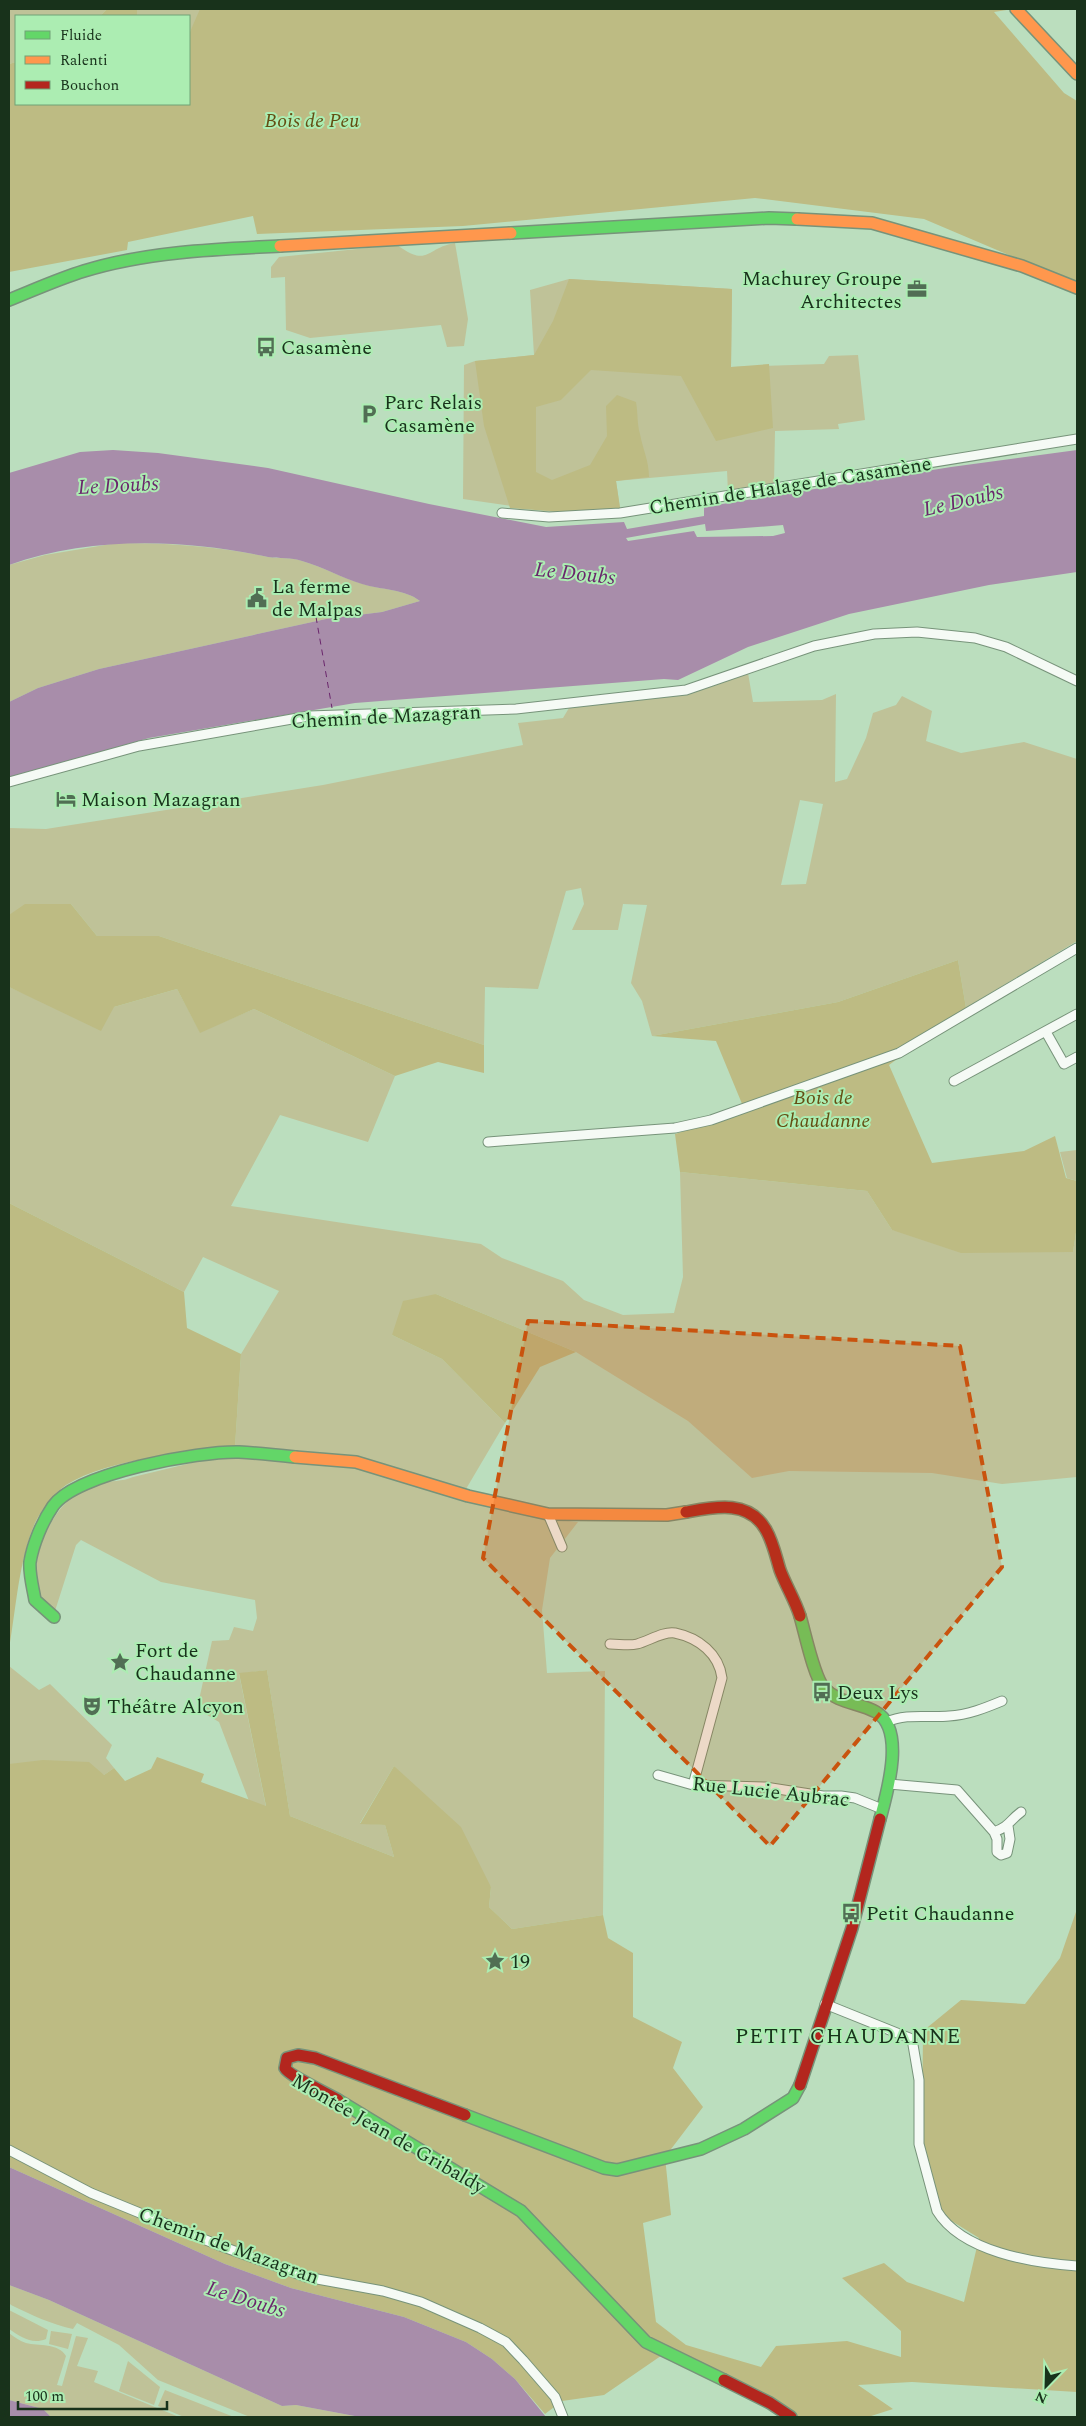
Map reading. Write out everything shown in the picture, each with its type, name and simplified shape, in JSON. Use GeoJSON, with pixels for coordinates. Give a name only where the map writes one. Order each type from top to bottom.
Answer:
{"type":"FeatureCollection","features":[{"type":"Feature","properties":{"kind":"main road"},"geometry":{"type":"LineString","coordinates":[[1016,9],[1077,74]]}},
{"type":"Feature","properties":{"kind":"main road"},"geometry":{"type":"LineString","coordinates":[[9,300],[68,276],[121,262],[222,248],[435,240],[769,218],[872,223],[1022,266],[1077,288]]}},
{"type":"Feature","properties":{"kind":"main road"},"geometry":{"type":"LineString","coordinates":[[54,1616],[35,1600],[30,1564],[35,1541],[53,1506],[65,1494],[98,1478],[118,1471],[163,1461],[237,1452],[356,1462],[468,1496],[548,1514],[667,1515],[723,1506],[739,1508],[750,1513],[766,1530],[787,1589],[797,1607],[823,1687],[837,1699],[876,1712],[887,1722],[893,1749],[889,1784],[852,1928],[825,2004]]}},
{"type":"Feature","properties":{"kind":"main road","name":"Montée Jean de Gribaldy"},"geometry":{"type":"LineString","coordinates":[[791,2417],[770,2403],[646,2342],[521,2211],[309,2083],[289,2076],[284,2071],[284,2064],[287,2058],[298,2056],[315,2058],[604,2168],[617,2170],[701,2149],[744,2129],[792,2098],[801,2082],[825,2004]]}},
{"type":"Feature","properties":{"kind":"street","name":"Chemin de Halage de Casamène"},"geometry":{"type":"LineString","coordinates":[[502,513],[548,517],[620,513],[1077,438]]}},
{"type":"Feature","properties":{"kind":"street","name":"Chemin de Mazagran"},"geometry":{"type":"LineString","coordinates":[[9,782],[139,746],[310,716],[516,710],[686,690],[764,662],[822,644],[874,634],[917,632],[975,638],[1006,648],[1077,681]]}},
{"type":"Feature","properties":{"kind":"street"},"geometry":{"type":"LineString","coordinates":[[488,1142],[675,1128],[710,1120],[900,1053],[1077,948]]}},
{"type":"Feature","properties":{"kind":"street"},"geometry":{"type":"LineString","coordinates":[[954,1081],[1077,1014]]}},
{"type":"Feature","properties":{"kind":"street"},"geometry":{"type":"LineString","coordinates":[[1046,1032],[1064,1064],[1077,1057]]}},
{"type":"Feature","properties":{"kind":"street"},"geometry":{"type":"LineString","coordinates":[[548,1514],[562,1547]]}},
{"type":"Feature","properties":{"kind":"street"},"geometry":{"type":"LineString","coordinates":[[610,1644],[636,1644],[674,1633],[700,1644],[715,1655],[720,1666],[722,1678],[694,1785]]}},
{"type":"Feature","properties":{"kind":"street"},"geometry":{"type":"LineString","coordinates":[[887,1722],[899,1716],[950,1716],[976,1712],[1002,1701]]}},
{"type":"Feature","properties":{"kind":"street","name":"Rue Lucie Aubrac"},"geometry":{"type":"LineString","coordinates":[[658,1775],[694,1785],[765,1787],[823,1796],[855,1798],[882,1809]]}},
{"type":"Feature","properties":{"kind":"street"},"geometry":{"type":"LineString","coordinates":[[889,1784],[957,1790],[994,1832],[997,1839],[997,1852],[1004,1856],[1007,1853],[1010,1838],[1008,1826]]}},
{"type":"Feature","properties":{"kind":"street"},"geometry":{"type":"LineString","coordinates":[[994,1832],[1008,1826],[1013,1817],[1021,1812]]}},
{"type":"Feature","properties":{"kind":"street"},"geometry":{"type":"LineString","coordinates":[[825,2004],[912,2039],[919,2080],[918,2144],[937,2211],[943,2220],[980,2246],[1050,2264],[1077,2266]]}},
{"type":"Feature","properties":{"kind":"street","name":"Chemin de Mazagran"},"geometry":{"type":"LineString","coordinates":[[9,2150],[91,2193],[218,2245],[306,2277],[383,2291],[421,2302],[480,2328],[506,2342],[523,2360],[556,2397],[563,2417]]}},
{"type":"Feature","properties":{"kind":"highlighted area"},"geometry":{"type":"Polygon","coordinates":[[[528,1321],[960,1346],[1002,1567],[770,1846],[483,1558],[528,1321]]]}},
{"type":"Feature","properties":{"kind":"green space"},"geometry":{"type":"Polygon","coordinates":[[[9,9],[107,9],[101,15],[15,15],[15,62],[9,64],[9,9]]]}},
{"type":"Feature","properties":{"kind":"green space"},"geometry":{"type":"Polygon","coordinates":[[[107,9],[137,9],[137,15],[101,15],[107,9]]]}},
{"type":"Feature","properties":{"kind":"green space"},"geometry":{"type":"Polygon","coordinates":[[[137,9],[202,9],[190,32],[190,15],[137,15],[137,9]]]}},
{"type":"Feature","properties":{"kind":"green space","name":"Bois de Peu"},"geometry":{"type":"Polygon","coordinates":[[[200,9],[1013,9],[994,12],[1064,93],[1077,101],[1077,284],[924,219],[755,198],[463,226],[257,234],[253,216],[128,242],[127,250],[9,272],[9,64],[15,62],[15,105],[190,105],[190,32],[200,9]]]}},
{"type":"Feature","properties":{"kind":"green space"},"geometry":{"type":"Polygon","coordinates":[[[455,243],[468,319],[464,346],[447,347],[441,325],[310,338],[286,330],[285,277],[271,278],[271,267],[279,257],[397,245],[407,252],[422,256],[445,245],[455,243]]]}},
{"type":"Feature","properties":{"kind":"green space"},"geometry":{"type":"Polygon","coordinates":[[[569,279],[732,289],[731,367],[824,364],[829,356],[858,355],[865,420],[838,424],[839,429],[775,431],[774,484],[728,492],[727,471],[616,481],[620,508],[555,512],[463,499],[464,365],[475,361],[534,355],[530,290],[569,279]]]}},
{"type":"Feature","properties":{"kind":"green space"},"geometry":{"type":"Polygon","coordinates":[[[569,279],[732,289],[731,367],[769,364],[773,428],[716,441],[681,376],[591,370],[561,400],[536,407],[536,472],[552,480],[590,465],[607,436],[606,406],[617,395],[636,402],[639,430],[649,477],[616,481],[620,508],[551,511],[510,508],[484,426],[475,361],[534,355],[553,321],[569,279]]]}},
{"type":"Feature","properties":{"kind":"green space"},"geometry":{"type":"Polygon","coordinates":[[[117,543],[193,546],[231,550],[272,558],[294,559],[310,563],[363,584],[407,594],[420,601],[382,612],[326,619],[99,669],[38,688],[9,702],[9,565],[45,555],[117,543]]]}},
{"type":"Feature","properties":{"kind":"green space"},"geometry":{"type":"Polygon","coordinates":[[[748,673],[753,702],[822,700],[836,694],[835,782],[847,779],[866,738],[873,713],[896,705],[902,696],[932,711],[926,741],[961,753],[1024,742],[1077,759],[1077,941],[966,1008],[958,960],[838,1002],[652,1036],[642,1001],[631,983],[647,905],[623,904],[618,930],[572,930],[584,904],[581,888],[566,891],[538,989],[485,987],[484,1045],[159,936],[97,936],[71,904],[9,915],[9,828],[46,829],[323,785],[523,745],[518,723],[563,718],[569,708],[686,695],[748,673]],[[800,800],[781,885],[806,884],[823,804],[800,800]]]}},
{"type":"Feature","properties":{"kind":"green space"},"geometry":{"type":"Polygon","coordinates":[[[25,904],[71,904],[97,936],[159,936],[484,1045],[484,1073],[438,1062],[395,1076],[254,1009],[200,1033],[177,989],[114,1007],[101,1031],[9,987],[9,915],[25,904]]]}},
{"type":"Feature","properties":{"kind":"green space","name":"Bois de Chaudanne"},"geometry":{"type":"Polygon","coordinates":[[[958,960],[966,1008],[889,1065],[932,1163],[1024,1151],[1055,1136],[1066,1178],[1077,1181],[1077,1226],[1073,1252],[961,1253],[892,1230],[867,1191],[680,1172],[675,1134],[745,1111],[716,1041],[652,1036],[838,1002],[958,960]]]}},
{"type":"Feature","properties":{"kind":"green space"},"geometry":{"type":"Polygon","coordinates":[[[9,987],[48,1004],[114,1007],[177,989],[200,1032],[254,1009],[395,1076],[368,1142],[280,1115],[231,1206],[481,1244],[502,1258],[563,1281],[584,1300],[623,1315],[674,1313],[683,1277],[680,1172],[867,1191],[892,1230],[1073,1252],[1077,1226],[1077,1477],[1002,1484],[932,1473],[789,1471],[752,1478],[688,1421],[576,1352],[436,1294],[392,1335],[442,1359],[505,1423],[466,1489],[352,1457],[235,1447],[241,1354],[279,1291],[203,1257],[184,1292],[9,1203],[9,987]]]}},
{"type":"Feature","properties":{"kind":"green space"},"geometry":{"type":"Polygon","coordinates":[[[1077,1150],[1077,1181],[1067,1178],[1060,1152],[1077,1150]]]}},
{"type":"Feature","properties":{"kind":"green space"},"geometry":{"type":"Polygon","coordinates":[[[9,1203],[184,1292],[187,1328],[241,1354],[235,1447],[148,1458],[104,1469],[66,1485],[48,1502],[35,1523],[25,1552],[9,1649],[9,1203]]]}},
{"type":"Feature","properties":{"kind":"green space"},"geometry":{"type":"Polygon","coordinates":[[[436,1294],[576,1352],[540,1367],[505,1423],[442,1359],[392,1335],[403,1301],[436,1294]]]}},
{"type":"Feature","properties":{"kind":"green space"},"geometry":{"type":"Polygon","coordinates":[[[237,1452],[356,1462],[541,1518],[578,1522],[550,1558],[542,1610],[547,1673],[605,1671],[603,1915],[512,1929],[489,1907],[491,1887],[394,1766],[360,1823],[385,1825],[394,1857],[290,1816],[267,1670],[239,1674],[266,1807],[249,1801],[219,1722],[197,1709],[212,1641],[229,1640],[234,1627],[253,1631],[257,1618],[255,1600],[161,1582],[81,1540],[76,1545],[55,1611],[43,1599],[37,1582],[36,1568],[43,1540],[57,1514],[65,1503],[75,1495],[90,1487],[104,1483],[125,1480],[237,1452]]]}},
{"type":"Feature","properties":{"kind":"green space"},"geometry":{"type":"Polygon","coordinates":[[[9,1666],[39,1690],[50,1684],[112,1745],[106,1758],[114,1768],[104,1775],[9,1764],[9,1666]]]}},
{"type":"Feature","properties":{"kind":"green space"},"geometry":{"type":"Polygon","coordinates":[[[267,1670],[290,1816],[394,1857],[385,1825],[360,1824],[394,1766],[461,1827],[491,1887],[489,1907],[512,1929],[603,1915],[608,1938],[633,1953],[633,2017],[682,2042],[673,2068],[703,2107],[665,2157],[671,2215],[643,2223],[656,2322],[686,2345],[761,2367],[776,2346],[847,2341],[901,2357],[901,2331],[842,2278],[884,2263],[907,2282],[964,2302],[979,2238],[942,2215],[922,2138],[923,2031],[961,2000],[1025,2004],[1060,1958],[1077,1909],[1077,2392],[912,2382],[858,2385],[893,2409],[868,2417],[799,2417],[756,2391],[671,2349],[604,2395],[562,2401],[545,2414],[515,2379],[492,2359],[466,2342],[404,2317],[291,2288],[225,2264],[9,2167],[9,1764],[43,1760],[89,1762],[104,1775],[114,1768],[125,1781],[151,1769],[157,1757],[204,1774],[201,1782],[266,1806],[239,1673],[267,1670]]]}},
{"type":"Feature","properties":{"kind":"green space"},"geometry":{"type":"Polygon","coordinates":[[[9,2285],[49,2300],[282,2406],[296,2405],[360,2417],[250,2417],[158,2380],[119,2345],[77,2323],[73,2329],[65,2327],[41,2319],[11,2305],[9,2303],[9,2285]]]}},
{"type":"Feature","properties":{"kind":"green space"},"geometry":{"type":"Polygon","coordinates":[[[9,2310],[48,2330],[46,2339],[31,2341],[9,2329],[9,2310]]]}},
{"type":"Feature","properties":{"kind":"green space"},"geometry":{"type":"Polygon","coordinates":[[[51,2331],[72,2334],[68,2349],[49,2344],[51,2331]]]}},
{"type":"Feature","properties":{"kind":"green space"},"geometry":{"type":"Polygon","coordinates":[[[9,2333],[26,2343],[53,2347],[63,2352],[66,2356],[57,2385],[62,2386],[76,2336],[88,2338],[77,2366],[98,2371],[94,2382],[179,2417],[51,2417],[43,2409],[9,2400],[9,2333]]]}},
{"type":"Feature","properties":{"kind":"green space"},"geometry":{"type":"Polygon","coordinates":[[[128,2361],[160,2387],[154,2405],[119,2391],[128,2361]]]}},
{"type":"Feature","properties":{"kind":"green space"},"geometry":{"type":"Polygon","coordinates":[[[165,2390],[234,2417],[184,2417],[158,2406],[165,2390]]]}},
{"type":"Feature","properties":{"kind":"water","name":"Le Doubs"},"geometry":{"type":"Polygon","coordinates":[[[113,450],[158,453],[268,468],[429,504],[546,527],[624,522],[627,529],[704,516],[704,507],[951,467],[1077,450],[1077,572],[989,585],[849,614],[748,647],[678,680],[664,679],[355,703],[149,738],[9,778],[9,702],[38,688],[99,669],[326,619],[382,612],[420,601],[407,594],[355,582],[298,560],[171,544],[138,543],[73,549],[9,565],[9,473],[80,452],[113,450]],[[705,524],[626,538],[628,541],[694,531],[697,537],[773,536],[785,533],[783,525],[706,531],[705,524]]]}},
{"type":"Feature","properties":{"kind":"water","name":"Le Doubs"},"geometry":{"type":"Polygon","coordinates":[[[9,2167],[225,2264],[291,2288],[404,2317],[466,2342],[492,2359],[515,2379],[546,2417],[360,2417],[296,2405],[282,2406],[49,2300],[9,2285],[9,2167]]]}},
{"type":"Feature","properties":{"kind":"water"},"geometry":{"type":"Polygon","coordinates":[[[9,2400],[43,2409],[51,2417],[9,2417],[9,2400]]]}},
{"type":"Feature","properties":{"kind":"ferry route"},"geometry":{"type":"LineString","coordinates":[[316,617],[332,708]]}},
{"type":"Feature","properties":{"kind":"traffic: fast"},"geometry":{"type":"LineString","coordinates":[[511,233],[769,218],[797,219]]}},
{"type":"Feature","properties":{"kind":"traffic: fast"},"geometry":{"type":"LineString","coordinates":[[9,300],[74,274],[131,259],[181,252],[280,246]]}},
{"type":"Feature","properties":{"kind":"traffic: fast"},"geometry":{"type":"LineString","coordinates":[[54,1617],[35,1600],[30,1562],[45,1519],[53,1506],[66,1494],[111,1474],[196,1455],[239,1452],[295,1457]]}},
{"type":"Feature","properties":{"kind":"traffic: fast"},"geometry":{"type":"LineString","coordinates":[[800,1616],[813,1665],[824,1688],[842,1700],[876,1712],[885,1720],[890,1732],[892,1762],[887,1794],[880,1819]]}},
{"type":"Feature","properties":{"kind":"traffic: fast"},"geometry":{"type":"LineString","coordinates":[[465,2115],[604,2168],[617,2170],[701,2149],[744,2129],[793,2098],[800,2085]]}},
{"type":"Feature","properties":{"kind":"traffic: fast"},"geometry":{"type":"LineString","coordinates":[[338,2100],[521,2211],[646,2342],[724,2380]]}},
{"type":"Feature","properties":{"kind":"traffic: slow"},"geometry":{"type":"LineString","coordinates":[[1016,9],[1077,74]]}},
{"type":"Feature","properties":{"kind":"traffic: slow"},"geometry":{"type":"LineString","coordinates":[[797,219],[872,223],[1022,266],[1077,288]]}},
{"type":"Feature","properties":{"kind":"traffic: slow"},"geometry":{"type":"LineString","coordinates":[[280,246],[511,233]]}},
{"type":"Feature","properties":{"kind":"traffic: slow"},"geometry":{"type":"LineString","coordinates":[[295,1457],[356,1462],[468,1496],[548,1514],[667,1515],[686,1512]]}},
{"type":"Feature","properties":{"kind":"traffic: jam"},"geometry":{"type":"LineString","coordinates":[[686,1512],[719,1507],[741,1509],[759,1520],[771,1539],[780,1570],[800,1616]]}},
{"type":"Feature","properties":{"kind":"traffic: jam"},"geometry":{"type":"LineString","coordinates":[[800,2085],[852,1928],[880,1819]]}},
{"type":"Feature","properties":{"kind":"traffic: jam"},"geometry":{"type":"LineString","coordinates":[[338,2100],[300,2080],[288,2071],[285,2068],[287,2058],[298,2055],[315,2058],[465,2115]]}},
{"type":"Feature","properties":{"kind":"traffic: jam"},"geometry":{"type":"LineString","coordinates":[[724,2380],[770,2403],[791,2417]]}},
{"type":"Feature","properties":{"kind":"place","name":"Machurey Groupe Architectes"},"geometry":{"type":"Point","coordinates":[917,289]}},
{"type":"Feature","properties":{"kind":"place","name":"Casamène"},"geometry":{"type":"Point","coordinates":[266,347]}},
{"type":"Feature","properties":{"kind":"place","name":"Parc Relais Casamène"},"geometry":{"type":"Point","coordinates":[369,414]}},
{"type":"Feature","properties":{"kind":"place","name":"La ferme de Malpas"},"geometry":{"type":"Point","coordinates":[257,598]}},
{"type":"Feature","properties":{"kind":"place","name":"Maison Mazagran"},"geometry":{"type":"Point","coordinates":[66,799]}},
{"type":"Feature","properties":{"kind":"place","name":"Fort de Chaudanne"},"geometry":{"type":"Point","coordinates":[120,1662]}},
{"type":"Feature","properties":{"kind":"place","name":"Deux Lys"},"geometry":{"type":"Point","coordinates":[822,1692]}},
{"type":"Feature","properties":{"kind":"place","name":"Théâtre Alcyon"},"geometry":{"type":"Point","coordinates":[92,1706]}},
{"type":"Feature","properties":{"kind":"place","name":"Petit Chaudanne"},"geometry":{"type":"Point","coordinates":[851,1913]}},
{"type":"Feature","properties":{"kind":"place","name":"19"},"geometry":{"type":"Point","coordinates":[495,1961]}},
{"type":"Feature","properties":{"kind":"district","name":"PETIT CHAUDANNE"},"geometry":{"type":"Point","coordinates":[848,2036]}}]}
